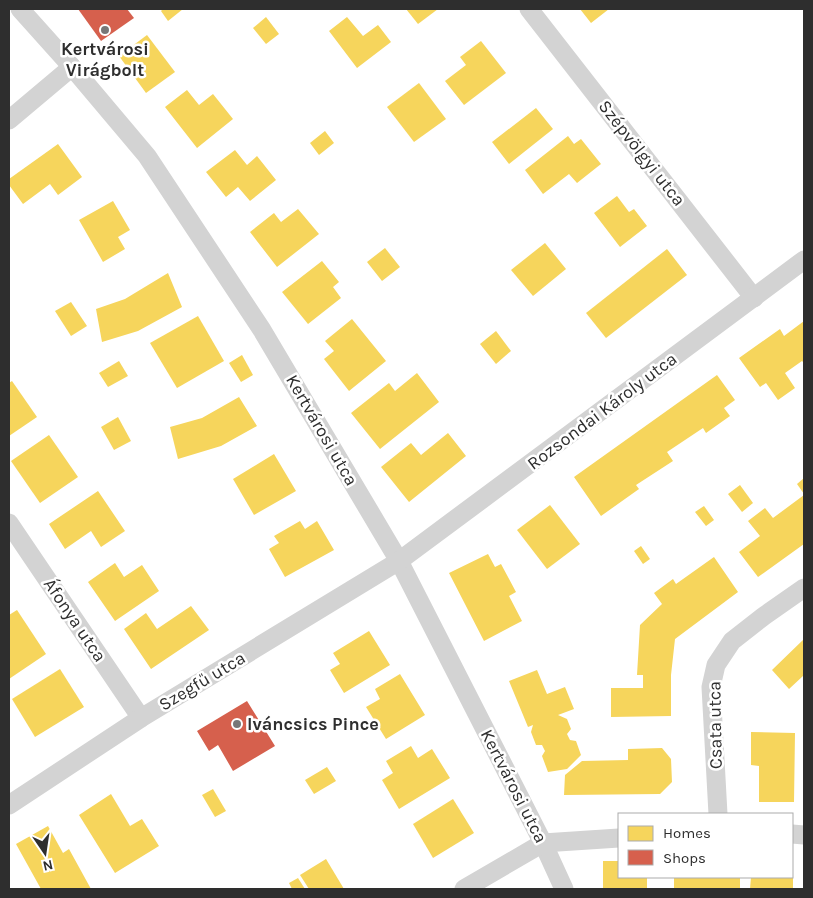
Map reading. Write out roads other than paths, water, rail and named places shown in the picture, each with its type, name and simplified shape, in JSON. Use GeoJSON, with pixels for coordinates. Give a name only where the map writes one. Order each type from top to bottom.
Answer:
{"type":"FeatureCollection","features":[{"type":"Feature","properties":{"kind":"street","name":"Kertvárosi utca"},"geometry":{"type":"LineString","coordinates":[[20,9],[147,156],[262,330],[399,562],[543,843],[564,889]]}},
{"type":"Feature","properties":{"kind":"street","name":"Szépvölgyi utca"},"geometry":{"type":"LineString","coordinates":[[529,9],[754,298]]}},
{"type":"Feature","properties":{"kind":"street"},"geometry":{"type":"LineString","coordinates":[[9,120],[72,67]]}},
{"type":"Feature","properties":{"kind":"street","name":"Rozsondai Károly utca"},"geometry":{"type":"LineString","coordinates":[[399,562],[804,260]]}},
{"type":"Feature","properties":{"kind":"street","name":"Áfonya utca"},"geometry":{"type":"LineString","coordinates":[[9,523],[141,718]]}},
{"type":"Feature","properties":{"kind":"street","name":"Szegfű utca"},"geometry":{"type":"LineString","coordinates":[[9,805],[141,718],[399,562]]}},
{"type":"Feature","properties":{"kind":"street","name":"Csata utca"},"geometry":{"type":"LineString","coordinates":[[718,813],[711,687],[716,665],[732,642],[764,616],[804,588]]}},
{"type":"Feature","properties":{"kind":"street"},"geometry":{"type":"LineString","coordinates":[[464,889],[543,843],[618,838]]}},
{"type":"Feature","properties":{"kind":"place","name":"Kertvárosi Virágbolt"},"geometry":{"type":"Point","coordinates":[105,30]}},
{"type":"Feature","properties":{"kind":"place","name":"Iváncsics Pince"},"geometry":{"type":"Point","coordinates":[237,724]}}]}
